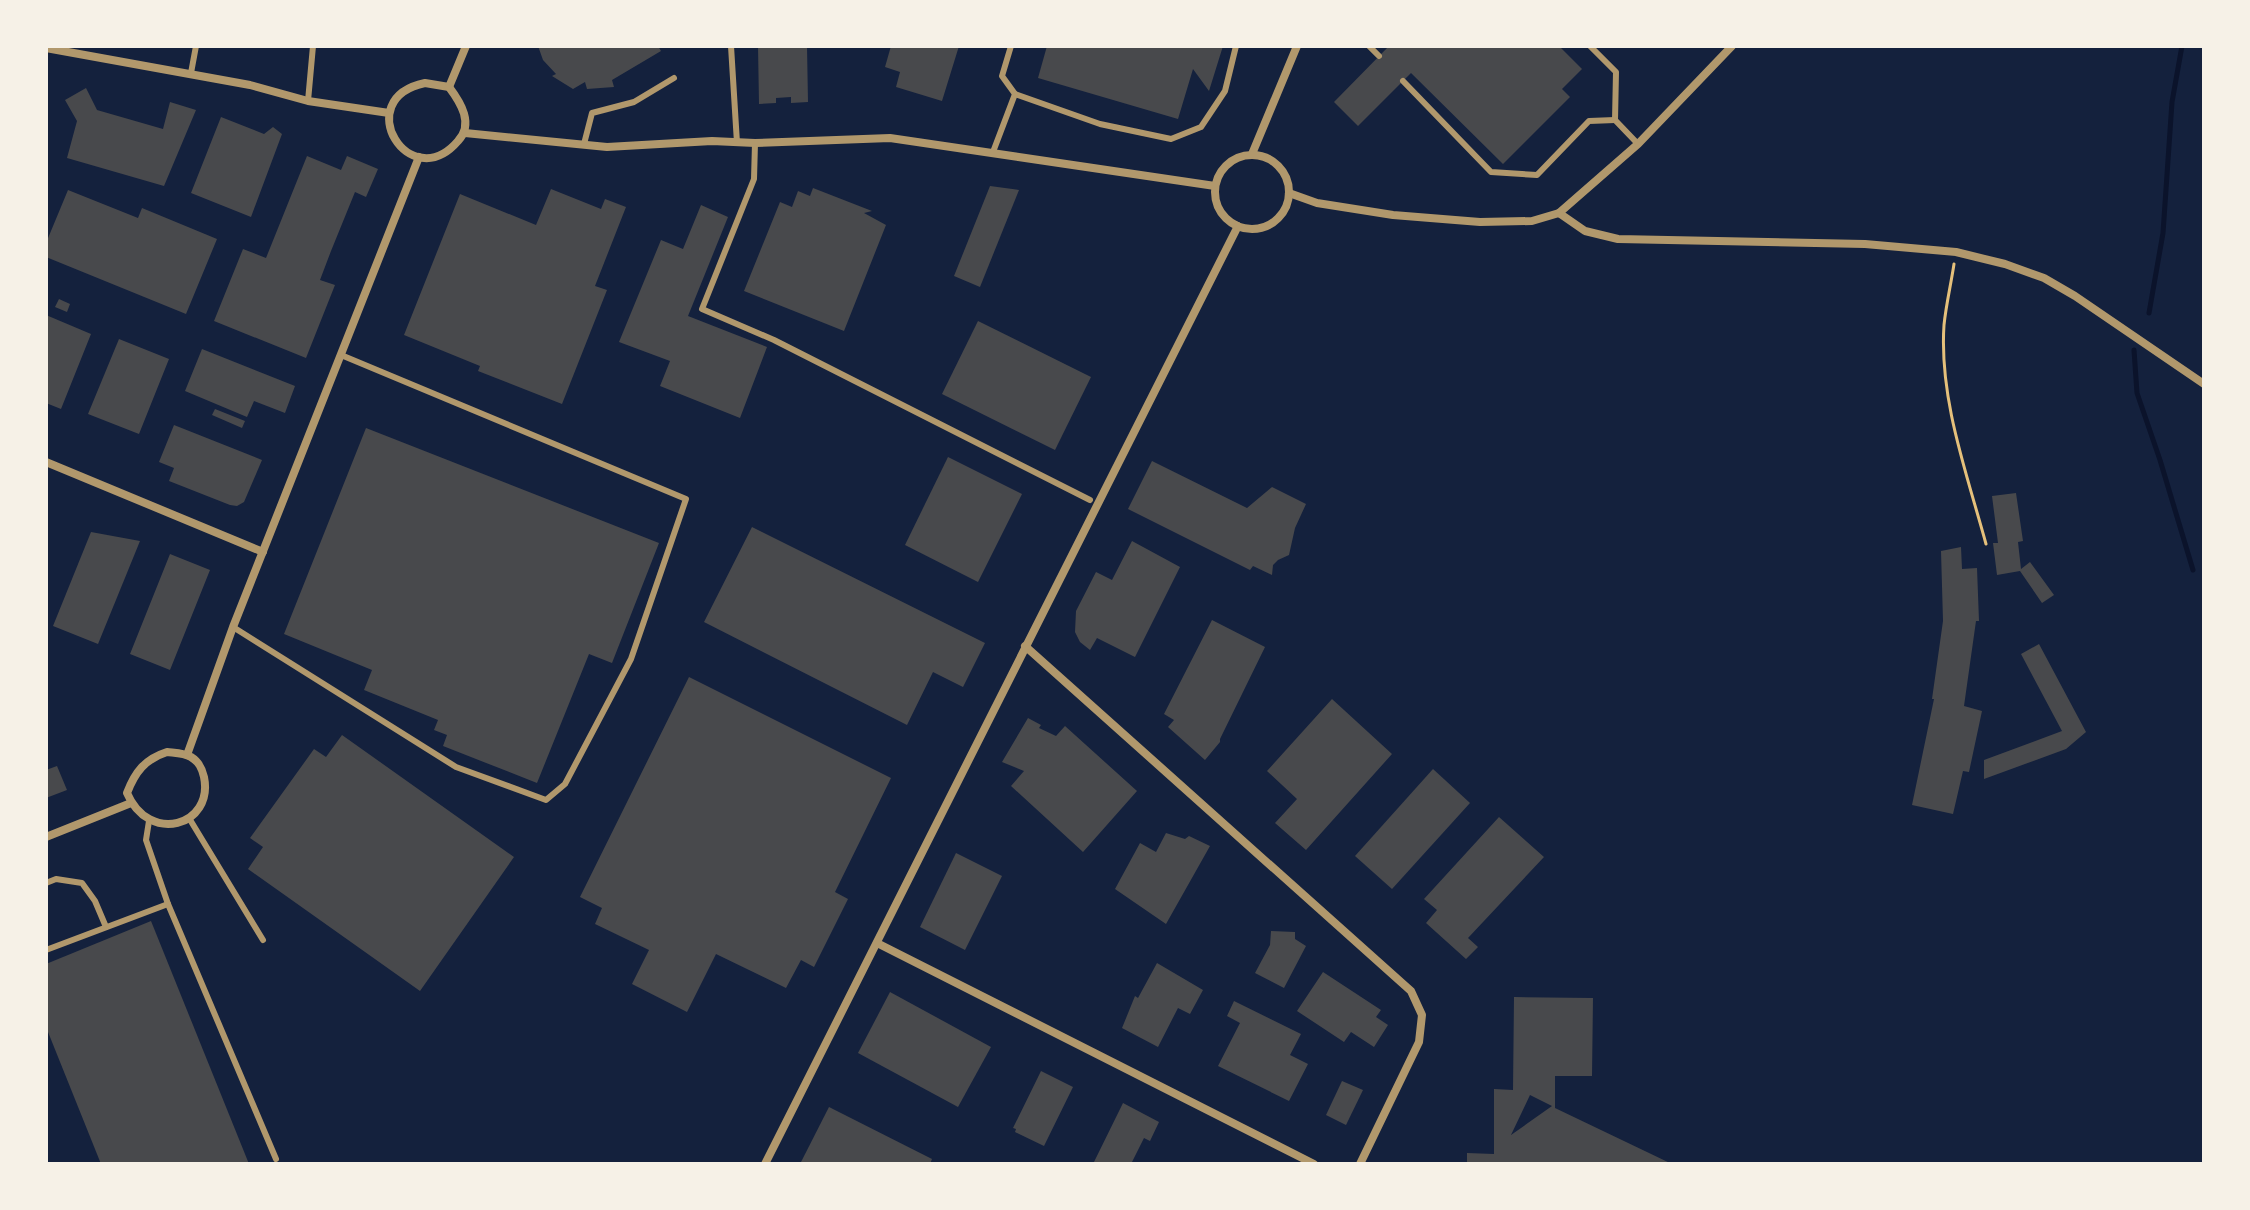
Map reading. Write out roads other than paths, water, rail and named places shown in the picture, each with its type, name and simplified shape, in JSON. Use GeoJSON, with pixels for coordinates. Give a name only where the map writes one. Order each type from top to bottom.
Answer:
{"type":"FeatureCollection","features":[{"type":"Feature","properties":{"kind":"street"},"geometry":{"type":"LineString","coordinates":[[449,87],[466,46]]}},
{"type":"Feature","properties":{"kind":"street"},"geometry":{"type":"LineString","coordinates":[[1252,154],[1297,46]]}},
{"type":"Feature","properties":{"kind":"street"},"geometry":{"type":"LineString","coordinates":[[1289,193],[1317,203],[1393,215],[1480,222],[1532,221],[1559,213],[1638,144],[1732,46]]}},
{"type":"Feature","properties":{"kind":"street"},"geometry":{"type":"LineString","coordinates":[[46,48],[191,73],[308,101],[389,113]]}},
{"type":"Feature","properties":{"kind":"street"},"geometry":{"type":"LineString","coordinates":[[425,83],[449,87],[464,113],[465,133],[450,151],[439,157],[419,157],[397,145],[389,126],[389,113],[401,93],[425,83]]}},
{"type":"Feature","properties":{"kind":"street"},"geometry":{"type":"LineString","coordinates":[[465,133],[607,147],[712,141],[755,143],[890,138],[1215,186]]}},
{"type":"Feature","properties":{"kind":"street"},"geometry":{"type":"LineString","coordinates":[[1252,154],[1265,156],[1282,169],[1288,180],[1287,204],[1281,216],[1271,224],[1258,228],[1238,226],[1220,211],[1215,199],[1219,173],[1228,163],[1252,154]]}},
{"type":"Feature","properties":{"kind":"street"},"geometry":{"type":"LineString","coordinates":[[187,755],[233,627],[419,157]]}},
{"type":"Feature","properties":{"kind":"street"},"geometry":{"type":"LineString","coordinates":[[1559,213],[1585,231],[1618,239],[1837,242],[1956,252],[2005,264],[2044,278],[2118,324],[2204,384]]}},
{"type":"Feature","properties":{"kind":"street"},"geometry":{"type":"LineString","coordinates":[[765,1164],[1238,226]]}},
{"type":"Feature","properties":{"kind":"street"},"geometry":{"type":"LineString","coordinates":[[46,462],[263,552]]}},
{"type":"Feature","properties":{"kind":"street"},"geometry":{"type":"LineString","coordinates":[[1025,646],[1411,991],[1422,1015],[1419,1042],[1360,1164]]}},
{"type":"Feature","properties":{"kind":"street"},"geometry":{"type":"LineString","coordinates":[[167,752],[187,755],[202,767],[206,787],[203,800],[189,818],[163,824],[149,821],[137,812],[127,793],[137,771],[146,762],[167,752]]}},
{"type":"Feature","properties":{"kind":"street"},"geometry":{"type":"LineString","coordinates":[[46,837],[131,803]]}},
{"type":"Feature","properties":{"kind":"street"},"geometry":{"type":"LineString","coordinates":[[877,943],[1314,1164]]}},
{"type":"Feature","properties":{"kind":"lane"},"geometry":{"type":"LineString","coordinates":[[191,73],[196,46]]}},
{"type":"Feature","properties":{"kind":"lane"},"geometry":{"type":"LineString","coordinates":[[308,101],[313,46]]}},
{"type":"Feature","properties":{"kind":"lane"},"geometry":{"type":"LineString","coordinates":[[731,46],[737,143]]}},
{"type":"Feature","properties":{"kind":"lane"},"geometry":{"type":"LineString","coordinates":[[1011,46],[1002,76],[1015,94],[1100,124],[1171,139],[1201,127],[1225,91],[1236,46]]}},
{"type":"Feature","properties":{"kind":"lane"},"geometry":{"type":"LineString","coordinates":[[1369,46],[1379,56]]}},
{"type":"Feature","properties":{"kind":"lane"},"geometry":{"type":"LineString","coordinates":[[1590,46],[1616,72],[1615,120],[1638,144]]}},
{"type":"Feature","properties":{"kind":"lane"},"geometry":{"type":"LineString","coordinates":[[584,144],[592,113],[634,102],[674,78]]}},
{"type":"Feature","properties":{"kind":"lane"},"geometry":{"type":"LineString","coordinates":[[1403,81],[1491,172],[1537,175],[1589,121],[1615,120]]}},
{"type":"Feature","properties":{"kind":"lane"},"geometry":{"type":"LineString","coordinates":[[993,152],[1015,94]]}},
{"type":"Feature","properties":{"kind":"lane"},"geometry":{"type":"LineString","coordinates":[[755,143],[754,179],[702,309],[774,340],[1090,500]]}},
{"type":"Feature","properties":{"kind":"lane"},"geometry":{"type":"LineString","coordinates":[[233,627],[456,767],[546,800],[565,784],[631,659],[686,499],[341,355]]}},
{"type":"Feature","properties":{"kind":"lane"},"geometry":{"type":"LineString","coordinates":[[189,818],[263,940]]}},
{"type":"Feature","properties":{"kind":"lane"},"geometry":{"type":"LineString","coordinates":[[149,821],[146,840],[168,904],[276,1159]]}},
{"type":"Feature","properties":{"kind":"lane"},"geometry":{"type":"LineString","coordinates":[[46,883],[56,879],[82,883],[95,901],[106,927]]}},
{"type":"Feature","properties":{"kind":"lane"},"geometry":{"type":"LineString","coordinates":[[46,950],[168,904]]}},
{"type":"Feature","properties":{"kind":"waterway"},"geometry":{"type":"LineString","coordinates":[[2149,313],[2163,233],[2172,102],[2182,46]]}},
{"type":"Feature","properties":{"kind":"waterway"},"geometry":{"type":"LineString","coordinates":[[2134,350],[2137,393],[2193,570]]}}]}
